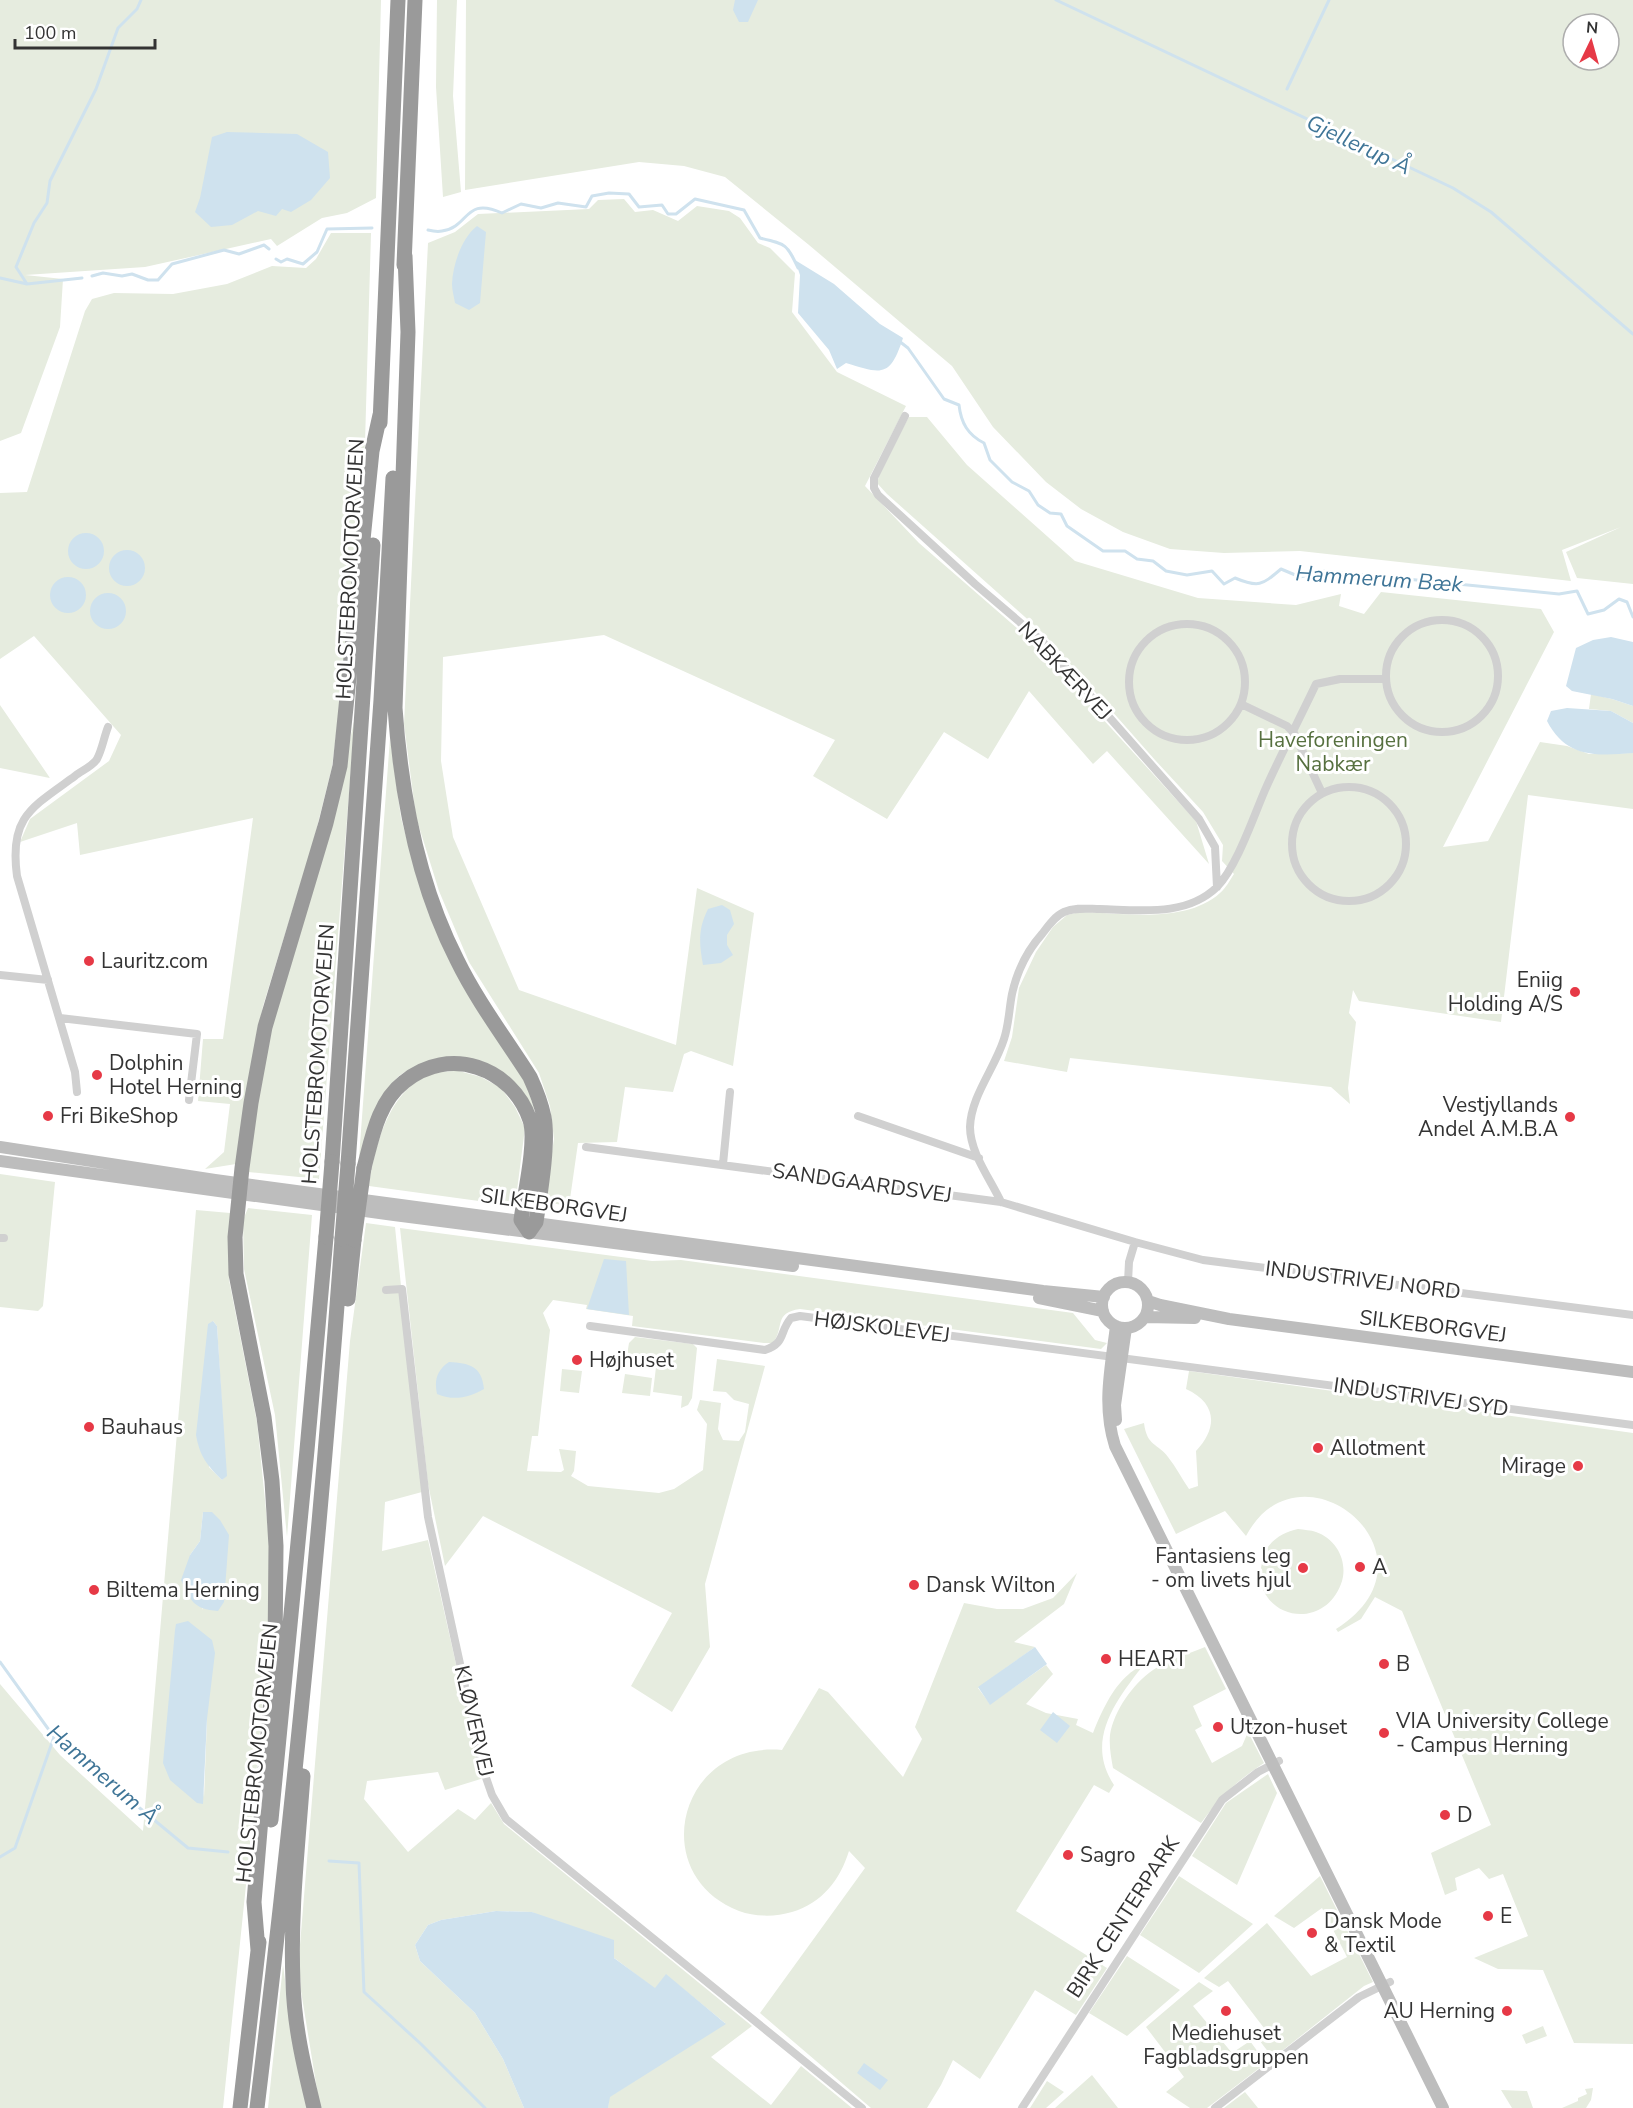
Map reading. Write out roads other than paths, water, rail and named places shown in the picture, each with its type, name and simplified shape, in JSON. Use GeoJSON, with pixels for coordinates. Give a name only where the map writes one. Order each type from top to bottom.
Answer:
{"type":"FeatureCollection","features":[{"type":"Feature","properties":{"kind":"highway","name":"HOLSTEBROMOTORVEJEN"},"geometry":{"type":"LineString","coordinates":[[240,2108],[294,1592],[332,1162],[380,415],[398,0]]}},
{"type":"Feature","properties":{"kind":"highway","name":"HOLSTEBROMOTORVEJEN"},"geometry":{"type":"LineString","coordinates":[[257,2108],[310,1612],[333,1369],[346,1312],[348,1164],[381,700],[405,256],[415,0]]}},
{"type":"Feature","properties":{"kind":"highway"},"geometry":{"type":"LineString","coordinates":[[405,256],[408,332],[395,708],[399,756],[408,817],[424,879],[439,919],[457,960],[530,1077],[538,1095],[544,1118],[545,1140],[529,1225]]}},
{"type":"Feature","properties":{"kind":"highway"},"geometry":{"type":"LineString","coordinates":[[258,1950],[254,1902],[275,1651],[276,1546],[272,1481],[264,1417],[236,1275],[235,1237],[251,1103],[265,1027],[326,822],[340,766],[372,451],[380,415]]}},
{"type":"Feature","properties":{"kind":"highway"},"geometry":{"type":"LineString","coordinates":[[348,1239],[375,1125],[386,1103],[403,1082],[420,1071],[439,1065],[464,1063],[485,1069],[505,1082],[520,1099],[530,1120],[532,1128],[529,1225]]}},
{"type":"Feature","properties":{"kind":"highway"},"geometry":{"type":"LineString","coordinates":[[310,1612],[312,1665],[292,1929],[293,1984],[301,2054],[314,2108]]}},
{"type":"Feature","properties":{"kind":"main road","name":"SILKEBORGVEJ"},"geometry":{"type":"LineString","coordinates":[[0,1147],[240,1188]]}},
{"type":"Feature","properties":{"kind":"main road","name":"SILKEBORGVEJ"},"geometry":{"type":"LineString","coordinates":[[0,1161],[240,1188],[1104,1297]]}},
{"type":"Feature","properties":{"kind":"main road","name":"SILKEBORGVEJ"},"geometry":{"type":"LineString","coordinates":[[529,1225],[1041,1298],[1103,1311]]}},
{"type":"Feature","properties":{"kind":"main road"},"geometry":{"type":"LineString","coordinates":[[1128,1282],[1140,1287],[1148,1300],[1148,1310],[1139,1324],[1121,1327],[1106,1317],[1103,1311],[1104,1297],[1112,1286],[1128,1282]]}},
{"type":"Feature","properties":{"kind":"main road","name":"SILKEBORGVEJ"},"geometry":{"type":"LineString","coordinates":[[1148,1300],[1160,1305],[1229,1318],[1633,1372]]}},
{"type":"Feature","properties":{"kind":"main road","name":"SILKEBORGVEJ"},"geometry":{"type":"LineString","coordinates":[[1145,1317],[1229,1318]]}},
{"type":"Feature","properties":{"kind":"main road"},"geometry":{"type":"LineString","coordinates":[[1121,1327],[1115,1405],[1122,1445],[1276,1763],[1386,1984],[1452,2108]]}},
{"type":"Feature","properties":{"kind":"main road"},"geometry":{"type":"LineString","coordinates":[[1386,1984],[1443,2108]]}},
{"type":"Feature","properties":{"kind":"street","name":"NABKÆRVEJ"},"geometry":{"type":"LineString","coordinates":[[905,416],[874,478],[874,488],[878,495],[975,584],[1042,641],[1199,819],[1215,847],[1217,887]]}},
{"type":"Feature","properties":{"kind":"street"},"geometry":{"type":"LineString","coordinates":[[1451,620],[1470,627],[1485,639],[1495,656],[1499,676],[1496,695],[1486,712],[1471,725],[1453,732],[1433,732],[1414,726],[1399,713],[1389,696],[1385,679],[1388,657],[1398,640],[1413,627],[1432,621],[1451,620]]}},
{"type":"Feature","properties":{"kind":"street"},"geometry":{"type":"LineString","coordinates":[[1179,624],[1200,625],[1219,633],[1234,646],[1243,664],[1246,684],[1241,704],[1230,722],[1214,734],[1194,740],[1174,739],[1155,731],[1140,717],[1131,699],[1129,679],[1133,659],[1144,642],[1160,630],[1179,624]]}},
{"type":"Feature","properties":{"kind":"street"},"geometry":{"type":"LineString","coordinates":[[1001,1202],[979,1158],[972,1141],[970,1127],[974,1108],[1004,1038],[1019,969],[1034,944],[1050,923],[1064,912],[1081,908],[1175,909],[1192,904],[1206,896],[1228,874],[1316,684],[1340,679],[1385,679]]}},
{"type":"Feature","properties":{"kind":"street"},"geometry":{"type":"LineString","coordinates":[[1241,704],[1287,726],[1294,733],[1322,794]]}},
{"type":"Feature","properties":{"kind":"street"},"geometry":{"type":"LineString","coordinates":[[76,1092],[75,1072],[60,1018],[16,876],[15,837],[21,823],[33,806],[96,760],[108,727]]}},
{"type":"Feature","properties":{"kind":"street"},"geometry":{"type":"LineString","coordinates":[[1355,787],[1372,792],[1386,801],[1401,822],[1406,847],[1402,863],[1395,878],[1382,890],[1367,898],[1350,901],[1334,899],[1318,892],[1305,881],[1296,867],[1292,850],[1292,833],[1298,817],[1308,804],[1322,794],[1338,788],[1355,787]]}},
{"type":"Feature","properties":{"kind":"street"},"geometry":{"type":"LineString","coordinates":[[0,975],[48,980]]}},
{"type":"Feature","properties":{"kind":"street"},"geometry":{"type":"LineString","coordinates":[[60,1018],[197,1034],[189,1100]]}},
{"type":"Feature","properties":{"kind":"street"},"geometry":{"type":"LineString","coordinates":[[723,1164],[730,1092]]}},
{"type":"Feature","properties":{"kind":"street"},"geometry":{"type":"LineString","coordinates":[[858,1116],[979,1158]]}},
{"type":"Feature","properties":{"kind":"street","name":"SANDGAARDSVEJ"},"geometry":{"type":"LineString","coordinates":[[586,1147],[1001,1202],[1135,1242]]}},
{"type":"Feature","properties":{"kind":"street"},"geometry":{"type":"LineString","coordinates":[[1128,1282],[1129,1262],[1135,1242]]}},
{"type":"Feature","properties":{"kind":"street","name":"INDUSTRIVEJ NORD"},"geometry":{"type":"LineString","coordinates":[[1135,1242],[1203,1260],[1633,1315]]}},
{"type":"Feature","properties":{"kind":"street","name":"KLØVERVEJ"},"geometry":{"type":"LineString","coordinates":[[386,1290],[402,1289],[428,1517],[483,1769],[506,1819],[862,2108]]}},
{"type":"Feature","properties":{"kind":"street","name":"HØJSKOLEVEJ"},"geometry":{"type":"LineString","coordinates":[[590,1326],[765,1350],[776,1347],[791,1318],[800,1316],[1117,1357]]}},
{"type":"Feature","properties":{"kind":"street","name":"INDUSTRIVEJ SYD"},"geometry":{"type":"LineString","coordinates":[[1117,1357],[1633,1425]]}},
{"type":"Feature","properties":{"kind":"street","name":"BIRK CENTERPARK"},"geometry":{"type":"LineString","coordinates":[[1022,2108],[1222,1800],[1258,1772],[1276,1763]]}},
{"type":"Feature","properties":{"kind":"street"},"geometry":{"type":"LineString","coordinates":[[1215,2108],[1359,1997],[1386,1984]]}},
{"type":"Feature","properties":{"kind":"water"},"geometry":{"type":"Polygon","coordinates":[[[735,0],[758,0],[748,22],[739,22],[733,10],[735,0]]]}},
{"type":"Feature","properties":{"kind":"water"},"geometry":{"type":"Polygon","coordinates":[[[227,132],[297,134],[328,152],[330,178],[311,200],[291,212],[282,209],[276,216],[258,211],[232,225],[211,227],[195,212],[212,137],[227,132]]]}},
{"type":"Feature","properties":{"kind":"water"},"geometry":{"type":"Polygon","coordinates":[[[477,226],[486,232],[480,303],[469,310],[455,303],[452,286],[456,260],[467,237],[477,226]]]}},
{"type":"Feature","properties":{"kind":"water"},"geometry":{"type":"Polygon","coordinates":[[[795,260],[834,284],[880,324],[903,338],[889,366],[883,370],[876,370],[846,363],[837,369],[829,350],[798,313],[800,275],[795,260]]]}},
{"type":"Feature","properties":{"kind":"water"},"geometry":{"type":"Polygon","coordinates":[[[86,533],[99,538],[104,551],[99,564],[86,569],[73,564],[68,551],[73,538],[86,533]]]}},
{"type":"Feature","properties":{"kind":"water"},"geometry":{"type":"Polygon","coordinates":[[[127,550],[140,555],[145,568],[140,581],[127,586],[114,581],[109,568],[114,555],[127,550]]]}},
{"type":"Feature","properties":{"kind":"water"},"geometry":{"type":"Polygon","coordinates":[[[68,577],[81,582],[86,595],[81,608],[68,613],[55,608],[50,595],[55,582],[68,577]]]}},
{"type":"Feature","properties":{"kind":"water"},"geometry":{"type":"Polygon","coordinates":[[[108,593],[121,598],[126,611],[121,624],[108,629],[95,624],[90,611],[95,598],[108,593]]]}},
{"type":"Feature","properties":{"kind":"water"},"geometry":{"type":"Polygon","coordinates":[[[1611,637],[1633,642],[1633,706],[1572,691],[1566,686],[1576,648],[1593,640],[1611,637]]]}},
{"type":"Feature","properties":{"kind":"water"},"geometry":{"type":"Polygon","coordinates":[[[1567,708],[1611,711],[1633,723],[1633,753],[1595,754],[1583,752],[1563,742],[1547,721],[1551,711],[1567,708]]]}},
{"type":"Feature","properties":{"kind":"water"},"geometry":{"type":"Polygon","coordinates":[[[722,905],[730,910],[734,924],[727,935],[727,945],[733,955],[721,963],[703,965],[700,943],[702,923],[708,909],[722,905]]]}},
{"type":"Feature","properties":{"kind":"water"},"geometry":{"type":"Polygon","coordinates":[[[604,1259],[626,1261],[629,1315],[587,1309],[604,1259]]]}},
{"type":"Feature","properties":{"kind":"water"},"geometry":{"type":"Polygon","coordinates":[[[213,1321],[217,1326],[227,1476],[222,1480],[205,1460],[196,1435],[208,1324],[213,1321]]]}},
{"type":"Feature","properties":{"kind":"water"},"geometry":{"type":"Polygon","coordinates":[[[449,1362],[463,1363],[473,1367],[481,1375],[484,1389],[461,1398],[437,1394],[437,1376],[449,1362]]]}},
{"type":"Feature","properties":{"kind":"water"},"geometry":{"type":"Polygon","coordinates":[[[203,1512],[212,1512],[229,1535],[224,1602],[218,1611],[203,1608],[194,1603],[181,1580],[190,1555],[200,1541],[203,1512]]]}},
{"type":"Feature","properties":{"kind":"water"},"geometry":{"type":"Polygon","coordinates":[[[188,1621],[212,1640],[215,1653],[207,1719],[203,1804],[197,1803],[170,1780],[163,1763],[176,1624],[188,1621]]]}},
{"type":"Feature","properties":{"kind":"water"},"geometry":{"type":"Polygon","coordinates":[[[1035,1647],[1047,1664],[990,1705],[978,1687],[1035,1647]]]}},
{"type":"Feature","properties":{"kind":"water"},"geometry":{"type":"Polygon","coordinates":[[[1053,1712],[1070,1726],[1057,1743],[1040,1730],[1053,1712]]]}},
{"type":"Feature","properties":{"kind":"water"},"geometry":{"type":"Polygon","coordinates":[[[496,1911],[532,1912],[614,1940],[614,1958],[655,1988],[666,1974],[726,2024],[610,2097],[608,2108],[524,2108],[503,2059],[475,2013],[420,1961],[415,1945],[428,1925],[441,1920],[496,1911]]]}},
{"type":"Feature","properties":{"kind":"water"},"geometry":{"type":"Polygon","coordinates":[[[864,2063],[888,2080],[880,2090],[857,2073],[864,2063]]]}},
{"type":"Feature","properties":{"kind":"waterway"},"geometry":{"type":"LineString","coordinates":[[27,284],[16,267],[34,223],[47,203],[50,181],[96,89],[118,28],[137,9],[141,0]]}},
{"type":"Feature","properties":{"kind":"waterway","name":"Gjellerup Å"},"geometry":{"type":"LineString","coordinates":[[1056,0],[1453,188],[1491,212],[1633,334]]}},
{"type":"Feature","properties":{"kind":"waterway"},"geometry":{"type":"LineString","coordinates":[[1287,89],[1329,0]]}},
{"type":"Feature","properties":{"kind":"waterway","name":"Hammerum Bæk"},"geometry":{"type":"LineString","coordinates":[[428,230],[440,231],[451,228],[468,214],[481,208],[502,213],[521,204],[541,208],[558,203],[586,207],[592,196],[609,193],[629,194],[639,207],[662,205],[668,214],[676,214],[695,199],[744,210],[760,238],[785,246],[798,268]]}},
{"type":"Feature","properties":{"kind":"waterway"},"geometry":{"type":"LineString","coordinates":[[276,259],[281,262],[287,259],[303,264],[317,252],[327,229],[372,228]]}},
{"type":"Feature","properties":{"kind":"waterway"},"geometry":{"type":"LineString","coordinates":[[92,276],[103,273],[122,276],[132,274],[148,280],[158,280],[172,264],[224,250],[239,254],[264,245],[269,249]]}},
{"type":"Feature","properties":{"kind":"waterway"},"geometry":{"type":"LineString","coordinates":[[0,278],[27,284],[82,278]]}},
{"type":"Feature","properties":{"kind":"waterway","name":"Hammerum Bæk"},"geometry":{"type":"LineString","coordinates":[[899,341],[908,348],[944,399],[959,405],[966,428],[984,443],[990,460],[1012,482],[1029,491],[1038,505],[1050,513],[1061,514],[1067,526],[1103,551],[1125,551],[1137,559],[1153,561],[1166,571],[1187,575],[1212,571],[1224,584],[1235,578],[1255,584],[1264,582],[1281,569],[1300,577],[1325,571],[1559,594],[1577,591],[1588,614],[1604,610],[1619,599],[1627,602],[1633,617]]}},
{"type":"Feature","properties":{"kind":"waterway","name":"Hammerum Å"},"geometry":{"type":"LineString","coordinates":[[0,1662],[54,1737],[188,1848],[228,1852]]}},
{"type":"Feature","properties":{"kind":"waterway"},"geometry":{"type":"LineString","coordinates":[[0,1857],[15,1848],[54,1737]]}},
{"type":"Feature","properties":{"kind":"waterway","name":"Hammerum Å"},"geometry":{"type":"LineString","coordinates":[[329,1861],[359,1863],[364,1992],[421,2044],[485,2108]]}},
{"type":"Feature","properties":{"kind":"place","name":"Lauritz.com"},"geometry":{"type":"Point","coordinates":[89,961]}},
{"type":"Feature","properties":{"kind":"place","name":"Eniig Holding A/S"},"geometry":{"type":"Point","coordinates":[1575,992]}},
{"type":"Feature","properties":{"kind":"place","name":"Dolphin Hotel Herning"},"geometry":{"type":"Point","coordinates":[97,1075]}},
{"type":"Feature","properties":{"kind":"place","name":"Fri BikeShop"},"geometry":{"type":"Point","coordinates":[48,1116]}},
{"type":"Feature","properties":{"kind":"place","name":"Vestjyllands Andel A.M.B.A"},"geometry":{"type":"Point","coordinates":[1570,1117]}},
{"type":"Feature","properties":{"kind":"place","name":"Højhuset"},"geometry":{"type":"Point","coordinates":[577,1360]}},
{"type":"Feature","properties":{"kind":"place","name":"Bauhaus"},"geometry":{"type":"Point","coordinates":[89,1427]}},
{"type":"Feature","properties":{"kind":"place","name":"Allotment"},"geometry":{"type":"Point","coordinates":[1318,1448]}},
{"type":"Feature","properties":{"kind":"place","name":"Mirage"},"geometry":{"type":"Point","coordinates":[1578,1466]}},
{"type":"Feature","properties":{"kind":"place","name":"A"},"geometry":{"type":"Point","coordinates":[1360,1567]}},
{"type":"Feature","properties":{"kind":"place","name":"Fantasiens leg - om livets hjul"},"geometry":{"type":"Point","coordinates":[1303,1568]}},
{"type":"Feature","properties":{"kind":"place","name":"Dansk Wilton"},"geometry":{"type":"Point","coordinates":[914,1585]}},
{"type":"Feature","properties":{"kind":"place","name":"Biltema Herning"},"geometry":{"type":"Point","coordinates":[94,1590]}},
{"type":"Feature","properties":{"kind":"place","name":"HEART"},"geometry":{"type":"Point","coordinates":[1106,1659]}},
{"type":"Feature","properties":{"kind":"place","name":"B"},"geometry":{"type":"Point","coordinates":[1384,1664]}},
{"type":"Feature","properties":{"kind":"place","name":"Utzon-huset"},"geometry":{"type":"Point","coordinates":[1218,1727]}},
{"type":"Feature","properties":{"kind":"place","name":"VIA University College - Campus Herning"},"geometry":{"type":"Point","coordinates":[1384,1733]}},
{"type":"Feature","properties":{"kind":"place","name":"D"},"geometry":{"type":"Point","coordinates":[1445,1815]}},
{"type":"Feature","properties":{"kind":"place","name":"Sagro"},"geometry":{"type":"Point","coordinates":[1068,1855]}},
{"type":"Feature","properties":{"kind":"place","name":"E"},"geometry":{"type":"Point","coordinates":[1488,1916]}},
{"type":"Feature","properties":{"kind":"place","name":"Dansk Mode & Textil"},"geometry":{"type":"Point","coordinates":[1312,1933]}},
{"type":"Feature","properties":{"kind":"place","name":"Mediehuset Fagbladsgruppen"},"geometry":{"type":"Point","coordinates":[1226,2011]}},
{"type":"Feature","properties":{"kind":"place","name":"AU Herning"},"geometry":{"type":"Point","coordinates":[1507,2011]}},
{"type":"Feature","properties":{"kind":"park label","name":"Haveforeningen Nabkær"},"geometry":{"type":"Point","coordinates":[1333,752]}}]}
